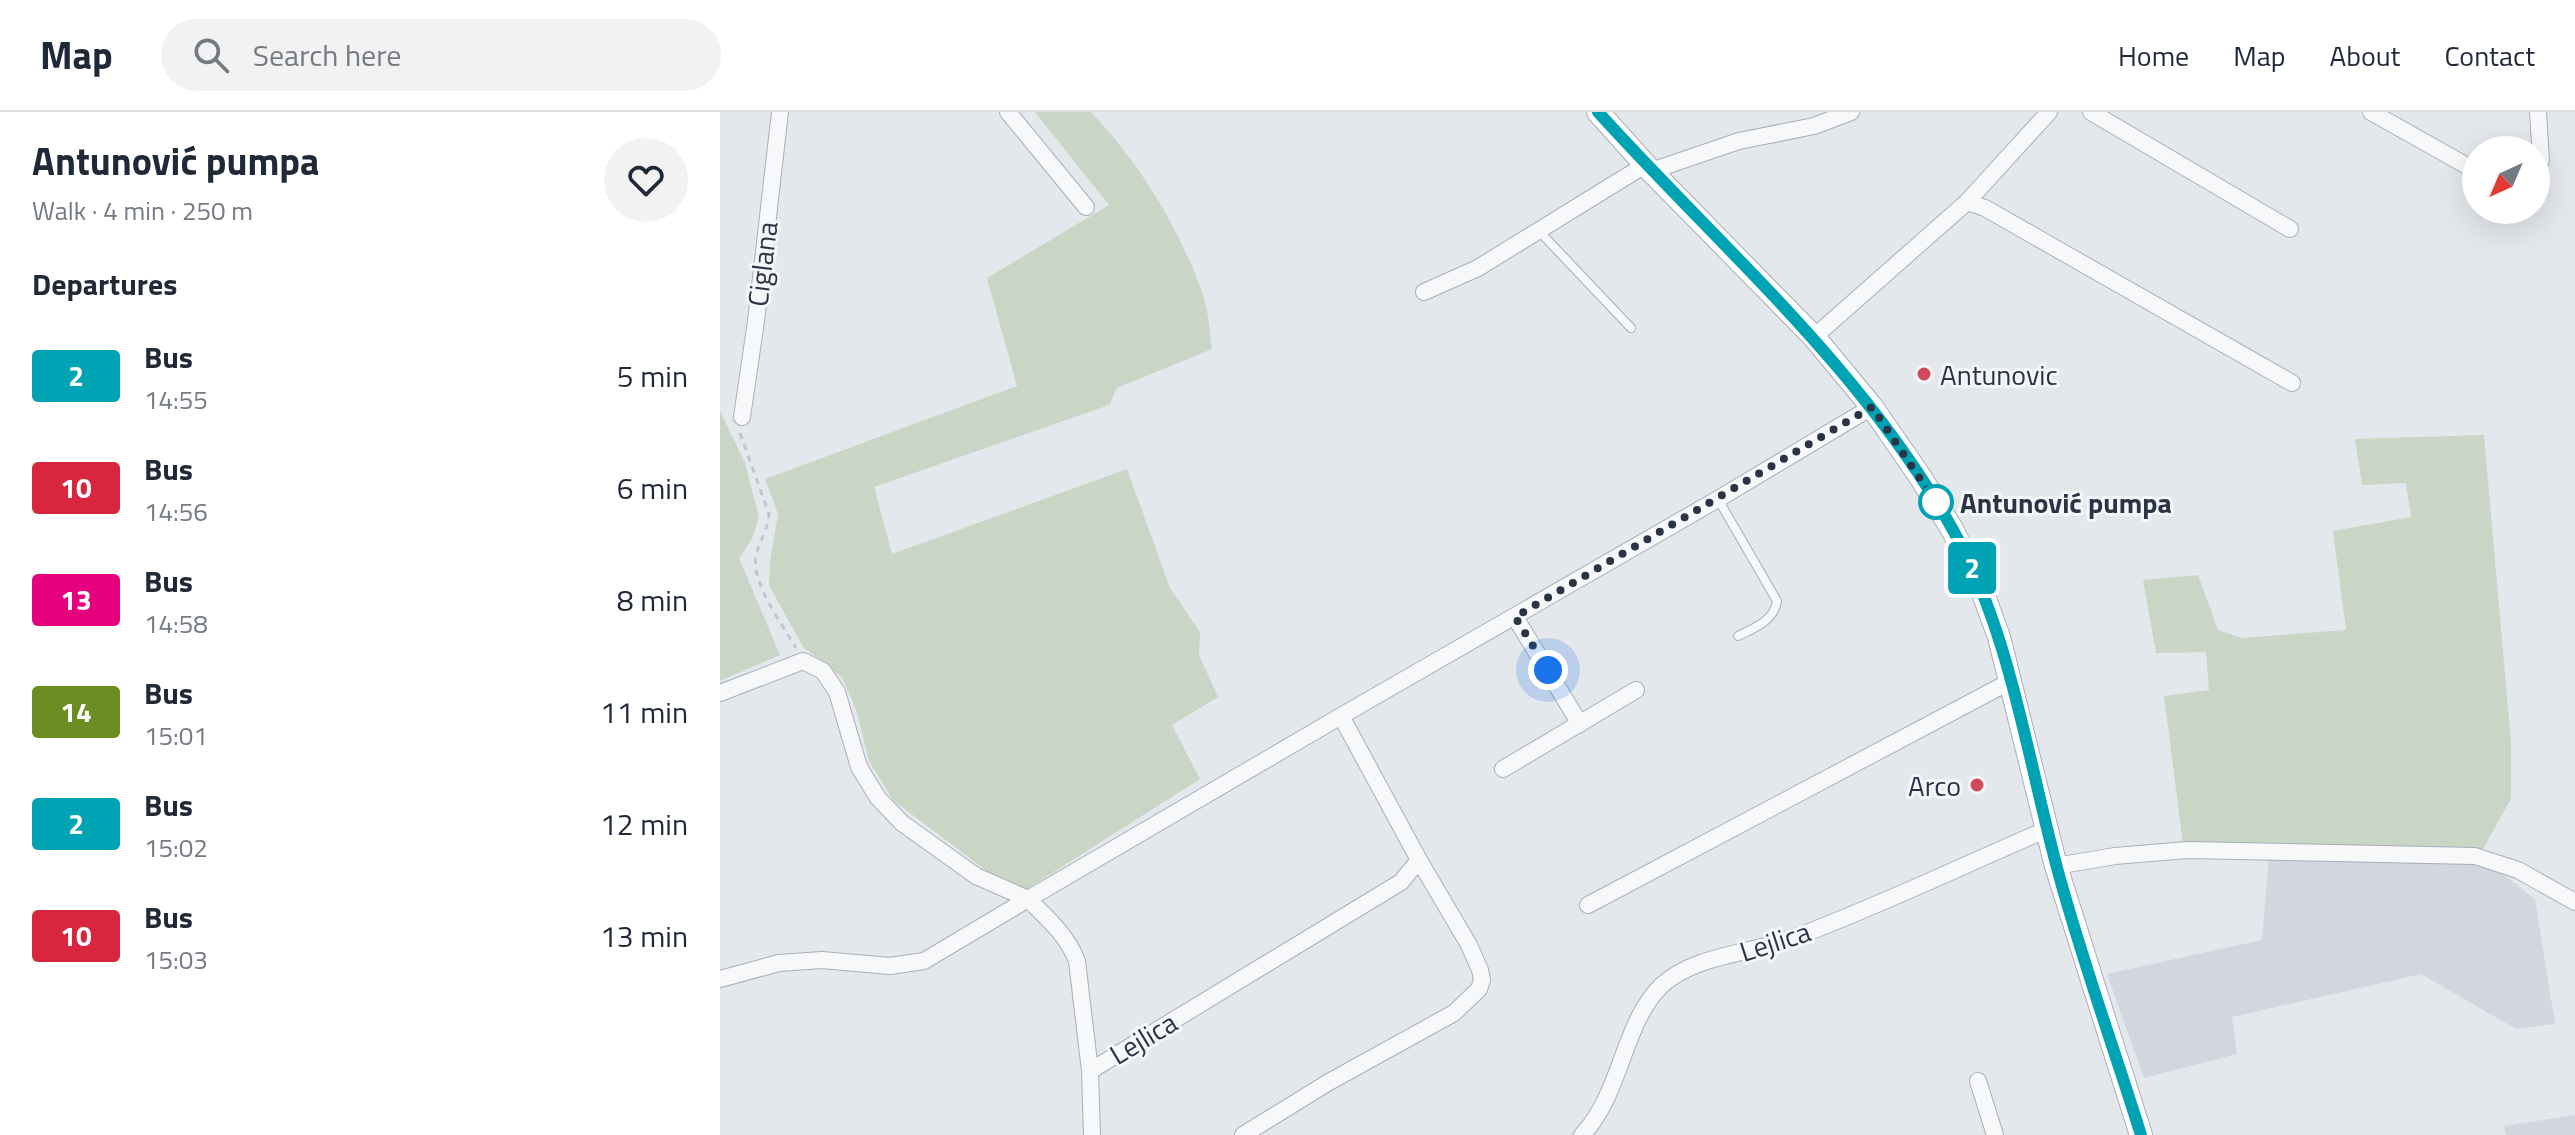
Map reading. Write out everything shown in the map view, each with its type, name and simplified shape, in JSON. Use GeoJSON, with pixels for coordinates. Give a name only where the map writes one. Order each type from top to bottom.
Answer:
{"type":"FeatureCollection","features":[{"type":"Feature","properties":{"kind":"main road"},"geometry":{"type":"LineString","coordinates":[[1598,112],[1648,168],[1814,337],[1872,407],[1953,531],[1980,585],[1999,637],[2056,866],[2141,1135]]}},
{"type":"Feature","properties":{"kind":"street","name":"Ciglana"},"geometry":{"type":"LineString","coordinates":[[742,417],[780,112]]}},
{"type":"Feature","properties":{"kind":"street"},"geometry":{"type":"LineString","coordinates":[[1008,112],[1086,207]]}},
{"type":"Feature","properties":{"kind":"street"},"geometry":{"type":"LineString","coordinates":[[1424,292],[1478,268],[1648,168],[1739,141],[1814,126],[1851,112]]}},
{"type":"Feature","properties":{"kind":"street"},"geometry":{"type":"LineString","coordinates":[[1814,337],[1967,202],[2049,112]]}},
{"type":"Feature","properties":{"kind":"street"},"geometry":{"type":"LineString","coordinates":[[2091,112],[2290,229]]}},
{"type":"Feature","properties":{"kind":"street"},"geometry":{"type":"LineString","coordinates":[[2371,112],[2462,163]]}},
{"type":"Feature","properties":{"kind":"street"},"geometry":{"type":"LineString","coordinates":[[2538,112],[2540,136]]}},
{"type":"Feature","properties":{"kind":"street"},"geometry":{"type":"LineString","coordinates":[[1967,202],[1985,208],[2292,383]]}},
{"type":"Feature","properties":{"kind":"street"},"geometry":{"type":"LineString","coordinates":[[720,979],[779,963],[822,960],[890,966],[924,961],[1872,407]]}},
{"type":"Feature","properties":{"kind":"street"},"geometry":{"type":"LineString","coordinates":[[1515,617],[1580,724]]}},
{"type":"Feature","properties":{"kind":"street"},"geometry":{"type":"LineString","coordinates":[[720,693],[803,661],[823,671],[837,692],[859,767],[878,798],[902,823],[976,876],[1028,899]]}},
{"type":"Feature","properties":{"kind":"street"},"geometry":{"type":"LineString","coordinates":[[1588,905],[2011,681]]}},
{"type":"Feature","properties":{"kind":"street"},"geometry":{"type":"LineString","coordinates":[[1503,769],[1636,690]]}},
{"type":"Feature","properties":{"kind":"street"},"geometry":{"type":"LineString","coordinates":[[1243,1135],[1329,1082],[1454,1013],[1479,989],[1482,980],[1469,945],[1341,716]]}},
{"type":"Feature","properties":{"kind":"street","name":"Lejlica"},"geometry":{"type":"LineString","coordinates":[[1582,1135],[1601,1108],[1652,995],[1679,971],[1698,962],[1744,953],[1797,937],[2048,829]]}},
{"type":"Feature","properties":{"kind":"street"},"geometry":{"type":"LineString","coordinates":[[2056,866],[2115,856],[2187,850],[2475,856],[2518,870],[2575,902]]}},
{"type":"Feature","properties":{"kind":"street","name":"Lejlica"},"geometry":{"type":"LineString","coordinates":[[1090,1071],[1401,882],[1419,860]]}},
{"type":"Feature","properties":{"kind":"street","name":"Lejlica"},"geometry":{"type":"LineString","coordinates":[[1028,899],[1058,929],[1077,961],[1090,1071],[1092,1135]]}},
{"type":"Feature","properties":{"kind":"street"},"geometry":{"type":"LineString","coordinates":[[1978,1081],[1995,1135]]}},
{"type":"Feature","properties":{"kind":"lane"},"geometry":{"type":"LineString","coordinates":[[1539,231],[1631,328]]}},
{"type":"Feature","properties":{"kind":"lane"},"geometry":{"type":"LineString","coordinates":[[1718,499],[1777,601],[1775,611],[1766,621],[1738,636]]}},
{"type":"Feature","properties":{"kind":"path"},"geometry":{"type":"LineString","coordinates":[[742,417],[741,441],[769,514],[768,526],[756,555],[755,573],[803,661]]}},
{"type":"Feature","properties":{"kind":"shaded area"},"geometry":{"type":"Polygon","coordinates":[[[2269,855],[2487,862],[2535,899],[2555,1024],[2516,1029],[2421,974],[2232,1017],[2237,1054],[2144,1078],[2107,974],[2262,940],[2269,855]]]}},
{"type":"Feature","properties":{"kind":"shaded area"},"geometry":{"type":"Polygon","coordinates":[[[2575,1115],[2575,1135],[2506,1135],[2504,1126],[2575,1115]]]}},
{"type":"Feature","properties":{"kind":"green space"},"geometry":{"type":"Polygon","coordinates":[[[1035,112],[1091,112],[1126,153],[1170,221],[1193,270],[1205,301],[1212,349],[1117,388],[1109,405],[874,487],[892,554],[1127,469],[1170,588],[1200,632],[1199,655],[1218,697],[1172,725],[1200,779],[1024,891],[992,875],[893,800],[869,761],[857,712],[842,677],[803,647],[769,585],[778,514],[765,479],[1017,386],[987,278],[1109,205],[1035,112]]]}},
{"type":"Feature","properties":{"kind":"green space"},"geometry":{"type":"Polygon","coordinates":[[[720,411],[745,463],[759,517],[752,539],[739,558],[780,655],[720,681],[720,411]]]}},
{"type":"Feature","properties":{"kind":"green space"},"geometry":{"type":"Polygon","coordinates":[[[2484,435],[2511,742],[2511,799],[2483,849],[2183,844],[2164,696],[2209,690],[2206,652],[2156,653],[2143,580],[2198,575],[2218,630],[2242,638],[2346,630],[2333,531],[2411,517],[2406,483],[2362,485],[2355,439],[2484,435]]]}},
{"type":"Feature","properties":{"kind":"bus line","name":"2"},"geometry":{"type":"LineString","coordinates":[[1598,112],[1651,171],[1814,337],[1872,407],[1953,531],[1980,585],[1999,637],[2056,866],[2141,1135]]}},
{"type":"Feature","properties":{"kind":"place","name":"Antunovic"},"geometry":{"type":"Point","coordinates":[1924,374]}},
{"type":"Feature","properties":{"kind":"place","name":"Antunović pumpa"},"geometry":{"type":"Point","coordinates":[1936,502]}},
{"type":"Feature","properties":{"kind":"place","name":"Arco"},"geometry":{"type":"Point","coordinates":[1977,785]}},
{"type":"Feature","properties":{"kind":"route"},"geometry":{"type":"LineString","coordinates":[[1548,670],[1515,617],[1872,407],[1936,502]]}}]}
